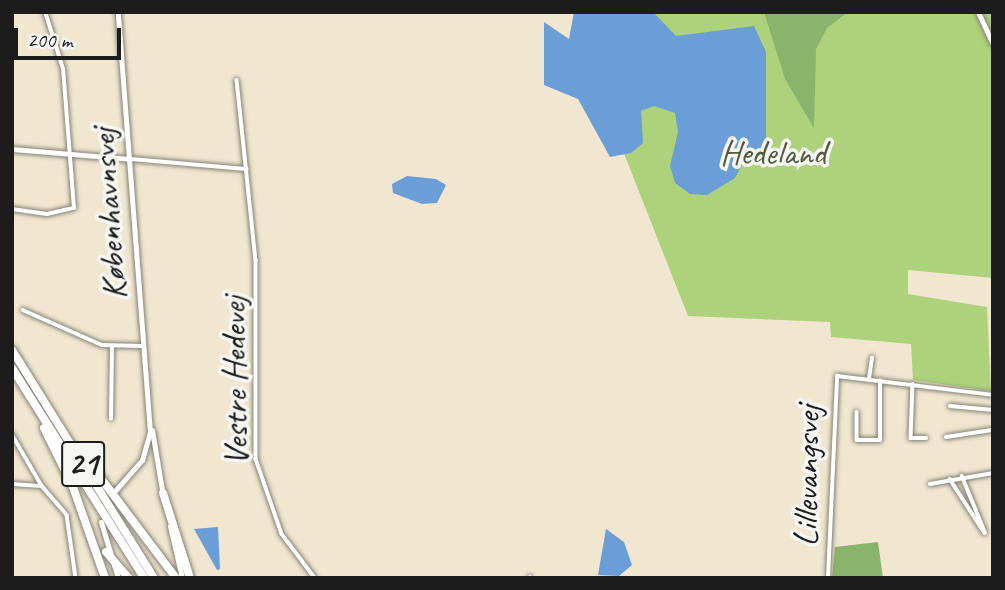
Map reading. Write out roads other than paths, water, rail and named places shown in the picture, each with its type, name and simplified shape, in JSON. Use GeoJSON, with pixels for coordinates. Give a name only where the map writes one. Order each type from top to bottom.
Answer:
{"type":"FeatureCollection","features":[{"type":"Feature","properties":{"kind":"highway","name":"21"},"geometry":{"type":"LineString","coordinates":[[12,351],[155,578]]}},
{"type":"Feature","properties":{"kind":"highway","name":"21"},"geometry":{"type":"LineString","coordinates":[[12,368],[144,578]]}},
{"type":"Feature","properties":{"kind":"highway"},"geometry":{"type":"LineString","coordinates":[[24,387],[64,464],[105,578]]}},
{"type":"Feature","properties":{"kind":"highway"},"geometry":{"type":"LineString","coordinates":[[36,389],[176,578]]}},
{"type":"Feature","properties":{"kind":"highway"},"geometry":{"type":"LineString","coordinates":[[163,493],[190,578]]}},
{"type":"Feature","properties":{"kind":"highway"},"geometry":{"type":"LineString","coordinates":[[106,552],[129,578]]}},
{"type":"Feature","properties":{"kind":"main road","name":"Københavnsvej"},"geometry":{"type":"LineString","coordinates":[[118,12],[149,413],[182,578]]}},
{"type":"Feature","properties":{"kind":"main road"},"geometry":{"type":"LineString","coordinates":[[978,12],[993,44]]}},
{"type":"Feature","properties":{"kind":"main road"},"geometry":{"type":"LineString","coordinates":[[12,149],[130,159]]}},
{"type":"Feature","properties":{"kind":"main road","name":"Københavnsvej"},"geometry":{"type":"LineString","coordinates":[[114,492],[144,456],[149,413]]}},
{"type":"Feature","properties":{"kind":"main road"},"geometry":{"type":"LineString","coordinates":[[101,522],[106,552],[118,578]]}},
{"type":"Feature","properties":{"kind":"street"},"geometry":{"type":"LineString","coordinates":[[12,209],[47,214],[74,206],[63,69],[45,12]]}},
{"type":"Feature","properties":{"kind":"street","name":"Vestre Hedevej"},"geometry":{"type":"LineString","coordinates":[[237,80],[257,279],[257,462],[282,534],[315,578]]}},
{"type":"Feature","properties":{"kind":"street"},"geometry":{"type":"LineString","coordinates":[[130,159],[247,169]]}},
{"type":"Feature","properties":{"kind":"street"},"geometry":{"type":"LineString","coordinates":[[23,310],[112,347],[143,346]]}},
{"type":"Feature","properties":{"kind":"street"},"geometry":{"type":"LineString","coordinates":[[111,419],[112,347]]}},
{"type":"Feature","properties":{"kind":"street"},"geometry":{"type":"LineString","coordinates":[[872,358],[869,379],[993,395]]}},
{"type":"Feature","properties":{"kind":"street","name":"Lillevangsvej"},"geometry":{"type":"LineString","coordinates":[[828,578],[836,376],[869,379]]}},
{"type":"Feature","properties":{"kind":"street"},"geometry":{"type":"LineString","coordinates":[[856,412],[857,440],[880,440],[880,380]]}},
{"type":"Feature","properties":{"kind":"street"},"geometry":{"type":"LineString","coordinates":[[913,384],[911,438],[926,438]]}},
{"type":"Feature","properties":{"kind":"street"},"geometry":{"type":"LineString","coordinates":[[950,406],[993,410]]}},
{"type":"Feature","properties":{"kind":"street"},"geometry":{"type":"LineString","coordinates":[[946,437],[993,430]]}},
{"type":"Feature","properties":{"kind":"street"},"geometry":{"type":"LineString","coordinates":[[12,434],[42,486],[68,519],[76,578]]}},
{"type":"Feature","properties":{"kind":"street"},"geometry":{"type":"LineString","coordinates":[[930,484],[993,473]]}},
{"type":"Feature","properties":{"kind":"street"},"geometry":{"type":"LineString","coordinates":[[950,479],[985,533],[962,477]]}},
{"type":"Feature","properties":{"kind":"street"},"geometry":{"type":"LineString","coordinates":[[12,484],[42,486]]}},
{"type":"Feature","properties":{"kind":"water"},"geometry":{"type":"Polygon","coordinates":[[[574,12],[653,12],[676,36],[754,26],[766,52],[766,164],[742,165],[735,178],[707,195],[690,194],[675,183],[670,166],[678,132],[675,113],[654,106],[641,111],[643,143],[631,153],[610,157],[578,99],[544,85],[544,22],[569,39],[574,12]]]}},
{"type":"Feature","properties":{"kind":"water"},"geometry":{"type":"Polygon","coordinates":[[[407,176],[436,179],[446,185],[437,203],[422,204],[393,193],[392,184],[407,176]]]}},
{"type":"Feature","properties":{"kind":"water"},"geometry":{"type":"Polygon","coordinates":[[[218,527],[220,569],[217,570],[194,529],[218,527]]]}},
{"type":"Feature","properties":{"kind":"water"},"geometry":{"type":"Polygon","coordinates":[[[606,529],[624,542],[632,565],[619,576],[598,575],[606,529]]]}},
{"type":"Feature","properties":{"kind":"park label","name":"Hedeland"},"geometry":{"type":"Point","coordinates":[773,153]}}]}
